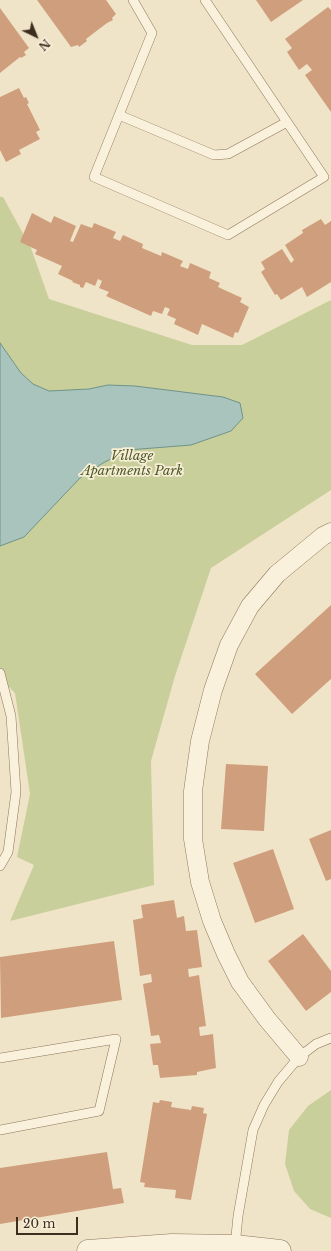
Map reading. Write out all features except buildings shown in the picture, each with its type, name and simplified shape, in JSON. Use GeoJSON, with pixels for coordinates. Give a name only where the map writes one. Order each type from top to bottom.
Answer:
{"type":"FeatureCollection","features":[{"type":"Feature","properties":{"kind":"street"},"geometry":{"type":"LineString","coordinates":[[299,1057],[267,1019],[240,982],[212,921],[200,882],[192,840],[193,791],[200,741],[213,690],[230,645],[250,606],[277,574],[323,536],[331,532]]}},
{"type":"Feature","properties":{"kind":"street"},"geometry":{"type":"LineString","coordinates":[[88,1251],[172,1246],[280,1251]]}},
{"type":"Feature","properties":{"kind":"lane"},"geometry":{"type":"LineString","coordinates":[[133,0],[152,33],[94,177],[228,235],[324,177],[205,0]]}},
{"type":"Feature","properties":{"kind":"lane"},"geometry":{"type":"LineString","coordinates":[[119,115],[214,155],[228,154],[287,122]]}},
{"type":"Feature","properties":{"kind":"lane"},"geometry":{"type":"LineString","coordinates":[[0,674],[11,716],[16,792],[8,852],[0,866]]}},
{"type":"Feature","properties":{"kind":"lane"},"geometry":{"type":"LineString","coordinates":[[235,1248],[238,1216],[253,1130],[264,1105],[278,1082],[299,1057],[316,1044],[331,1038]]}},
{"type":"Feature","properties":{"kind":"lane"},"geometry":{"type":"LineString","coordinates":[[0,1058],[116,1039],[99,1111],[0,1130]]}},
{"type":"Feature","properties":{"kind":"green space","name":"Village Apartments Park"},"geometry":{"type":"Polygon","coordinates":[[[0,197],[3,197],[31,248],[49,299],[192,345],[242,345],[331,300],[331,490],[211,568],[175,676],[151,761],[154,885],[10,921],[34,865],[17,857],[30,794],[15,693],[0,678],[0,197]]]}},
{"type":"Feature","properties":{"kind":"green space"},"geometry":{"type":"Polygon","coordinates":[[[331,1090],[331,1218],[310,1209],[294,1191],[285,1164],[289,1130],[308,1106],[331,1090]]]}},
{"type":"Feature","properties":{"kind":"water"},"geometry":{"type":"Polygon","coordinates":[[[0,343],[21,373],[33,384],[49,391],[89,389],[108,385],[135,386],[223,397],[240,403],[243,418],[231,431],[191,445],[128,450],[103,463],[80,478],[24,537],[0,546],[0,343]]]}}]}
